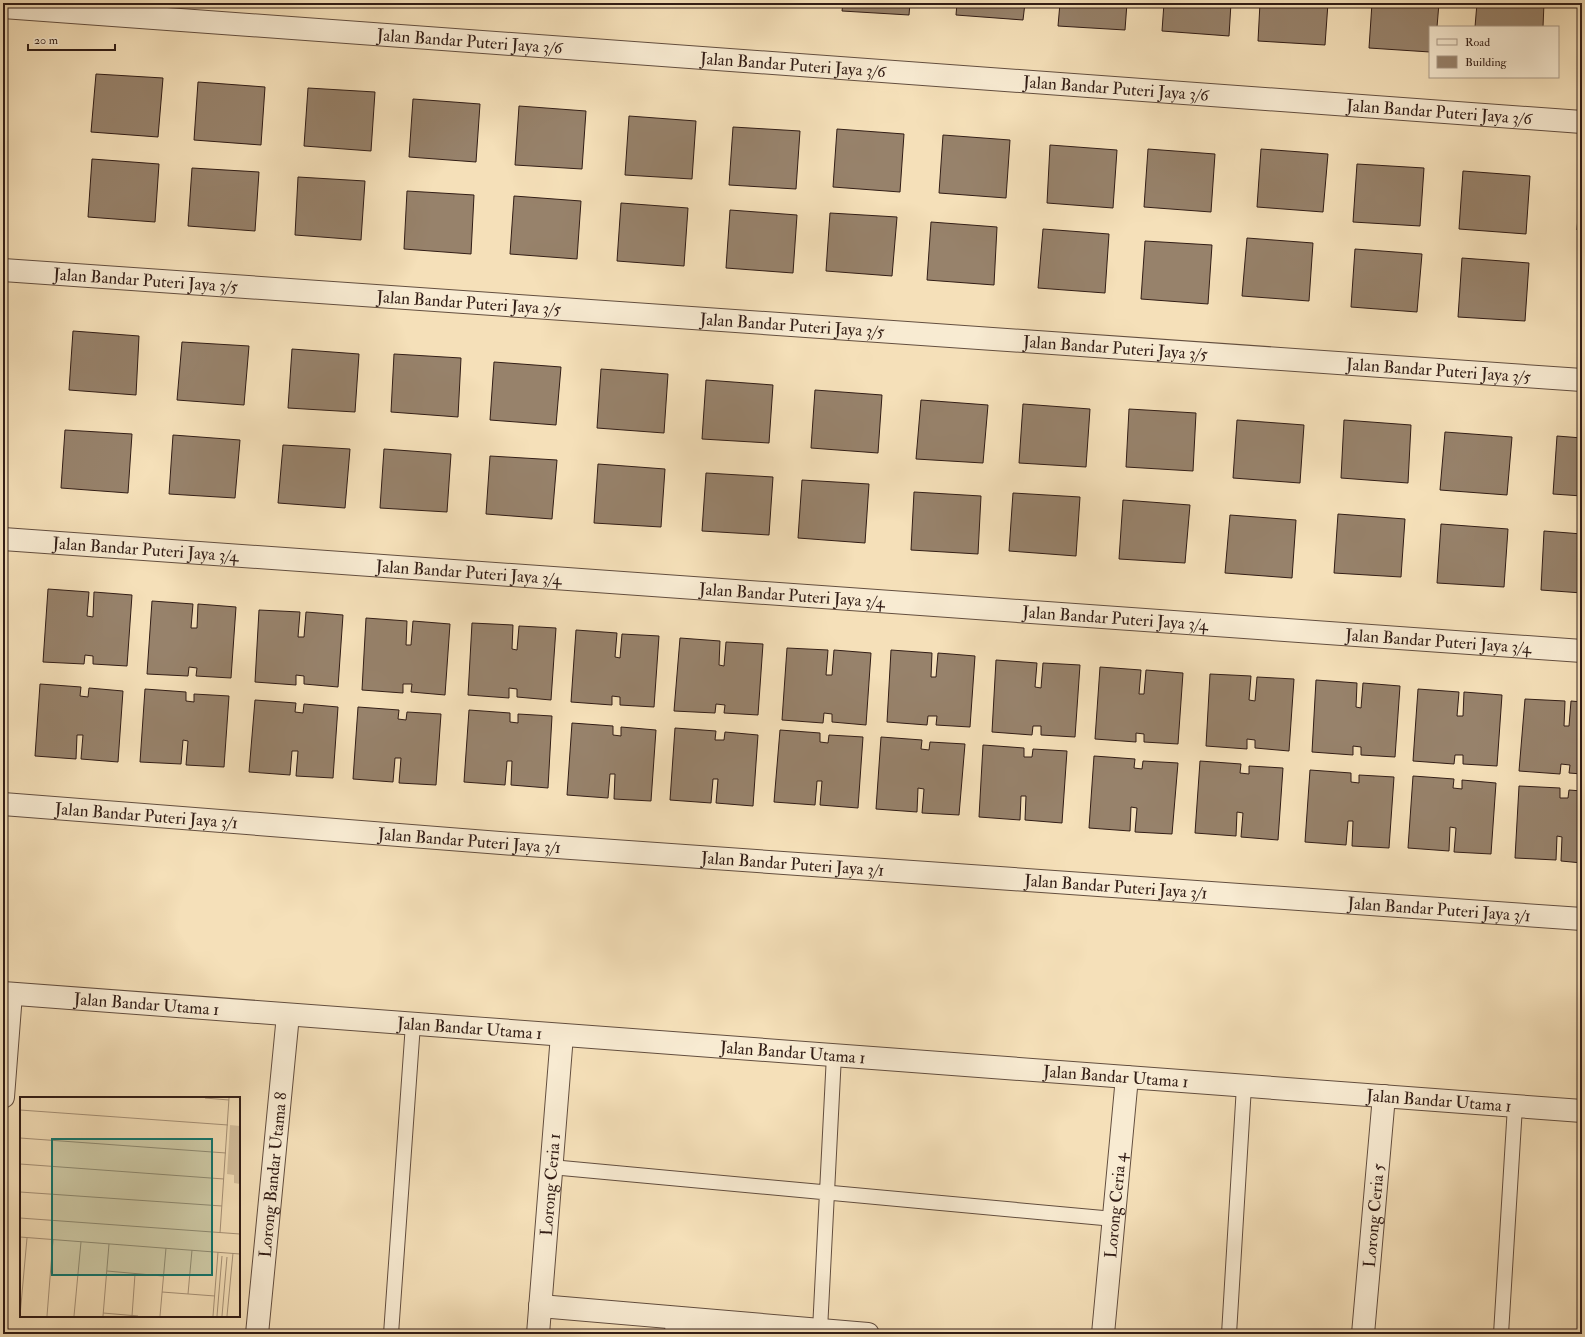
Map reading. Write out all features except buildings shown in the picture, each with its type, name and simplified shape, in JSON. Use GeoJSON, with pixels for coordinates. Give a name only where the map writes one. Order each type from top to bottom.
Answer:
{"type":"FeatureCollection","features":[{"type":"Feature","properties":{"kind":"street","name":"Jalan Bandar Puteri Jaya 3/6"},"geometry":{"type":"LineString","coordinates":[[3,7],[1582,122]]}},
{"type":"Feature","properties":{"kind":"street","name":"Jalan Bandar Puteri Jaya 3/5"},"geometry":{"type":"LineString","coordinates":[[3,270],[1582,380]]}},
{"type":"Feature","properties":{"kind":"street","name":"Jalan Bandar Puteri Jaya 3/4"},"geometry":{"type":"LineString","coordinates":[[3,539],[1582,651]]}},
{"type":"Feature","properties":{"kind":"street","name":"Jalan Bandar Puteri Jaya 3/1"},"geometry":{"type":"LineString","coordinates":[[3,804],[514,844],[1582,919]]}},
{"type":"Feature","properties":{"kind":"street","name":"Jalan Bandar Utama 1"},"geometry":{"type":"LineString","coordinates":[[7,994],[1582,1111]]}},
{"type":"Feature","properties":{"kind":"street"},"geometry":{"type":"LineString","coordinates":[[3,1097],[7,994]]}},
{"type":"Feature","properties":{"kind":"street","name":"Lorong Bandar Utama 8"},"geometry":{"type":"LineString","coordinates":[[257,1334],[288,1015]]}},
{"type":"Feature","properties":{"kind":"street","name":"Lorong Ceria 1"},"geometry":{"type":"LineString","coordinates":[[538,1334],[562,1035]]}},
{"type":"Feature","properties":{"kind":"street","name":"Lorong Ceria 4"},"geometry":{"type":"LineString","coordinates":[[1103,1334],[1127,1077]]}},
{"type":"Feature","properties":{"kind":"street","name":"Lorong Ceria 5"},"geometry":{"type":"LineString","coordinates":[[1363,1334],[1384,1096]]}},
{"type":"Feature","properties":{"kind":"street"},"geometry":{"type":"LineString","coordinates":[[540,1306],[673,1326],[868,1334]]}},
{"type":"Feature","properties":{"kind":"lane"},"geometry":{"type":"LineString","coordinates":[[392,1334],[413,1024]]}},
{"type":"Feature","properties":{"kind":"lane"},"geometry":{"type":"LineString","coordinates":[[820,1332],[834,1055]]}},
{"type":"Feature","properties":{"kind":"lane"},"geometry":{"type":"LineString","coordinates":[[1229,1334],[1244,1086]]}},
{"type":"Feature","properties":{"kind":"lane"},"geometry":{"type":"LineString","coordinates":[[1501,1334],[1515,1106]]}},
{"type":"Feature","properties":{"kind":"lane"},"geometry":{"type":"LineString","coordinates":[[551,1167],[1114,1219]]}}]}
